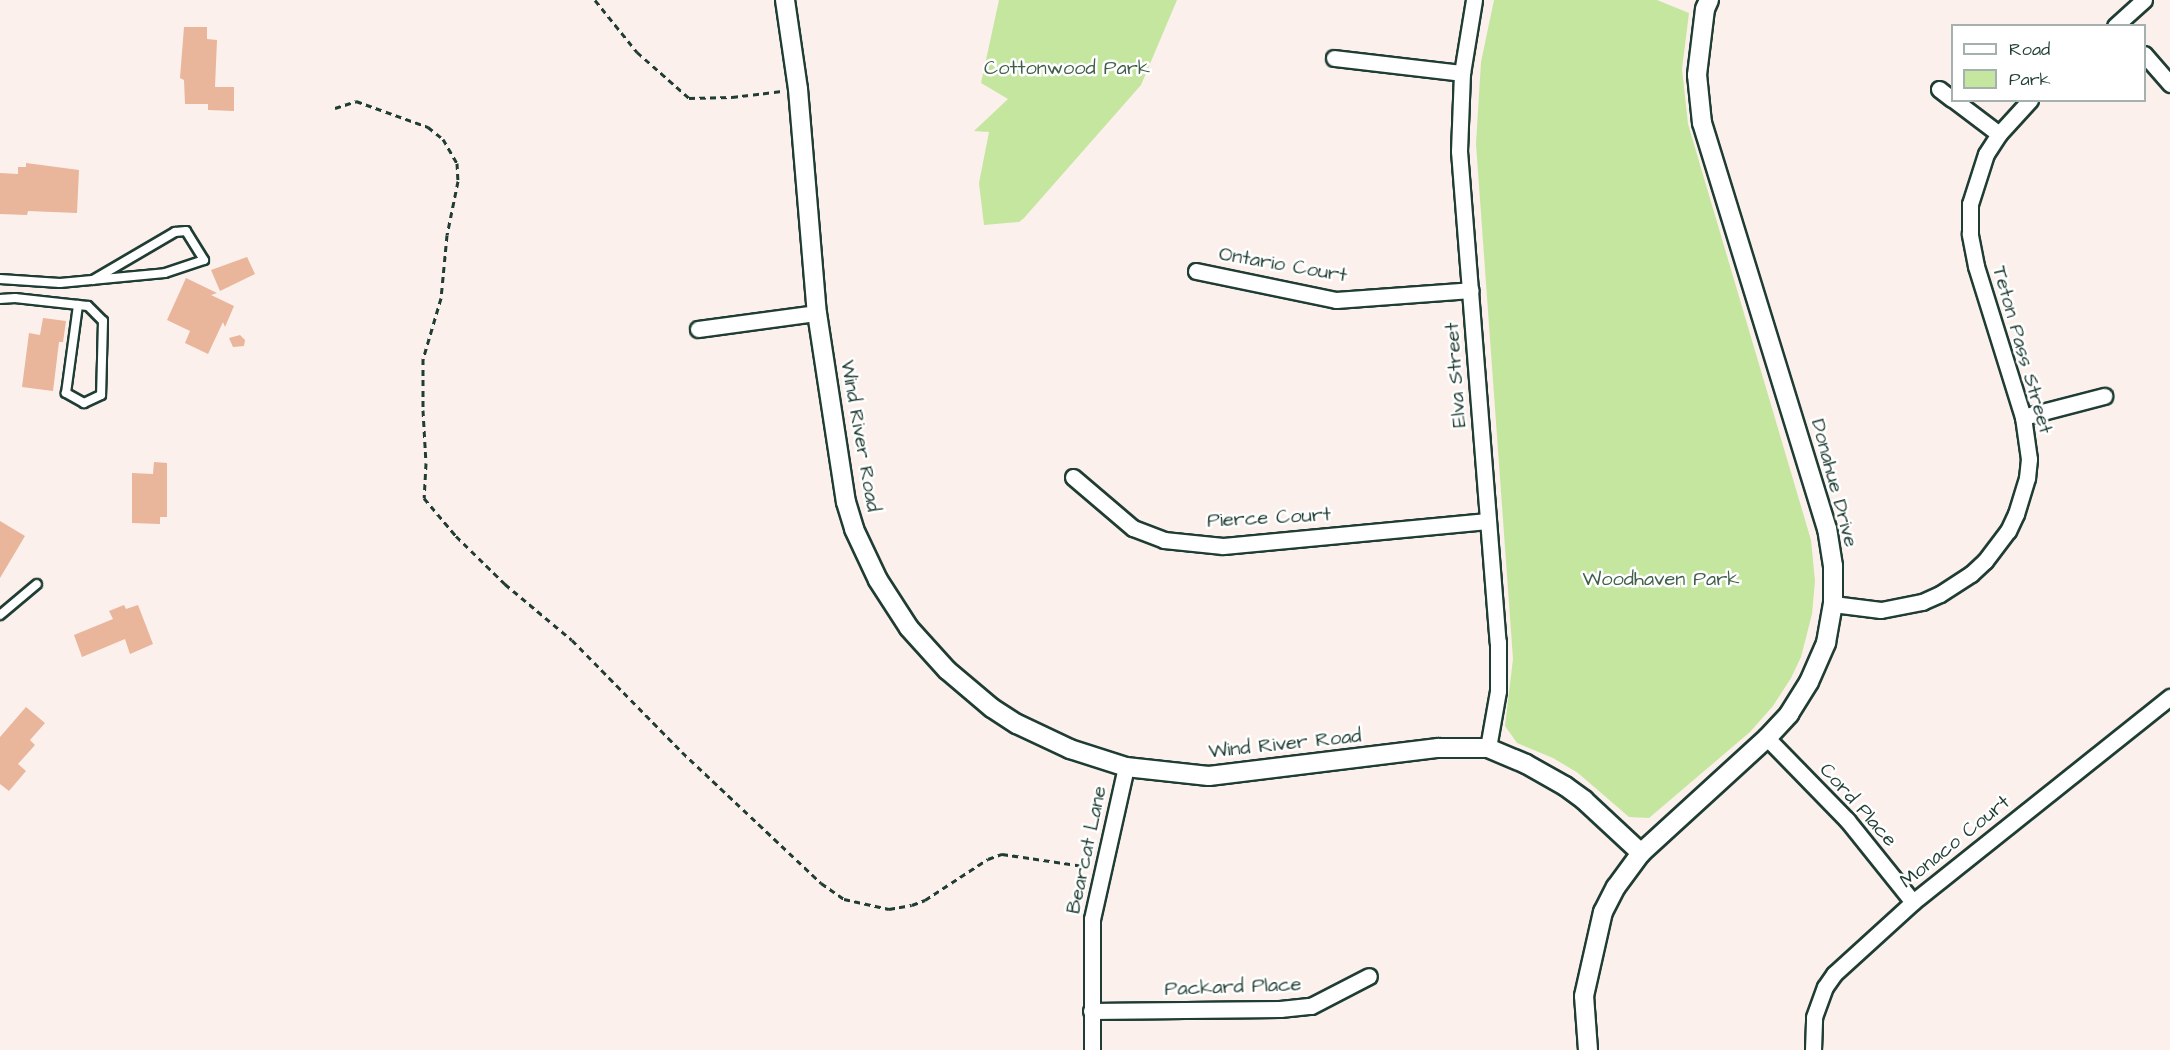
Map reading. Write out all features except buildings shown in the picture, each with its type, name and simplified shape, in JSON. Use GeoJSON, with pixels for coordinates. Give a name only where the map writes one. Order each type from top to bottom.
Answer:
{"type":"FeatureCollection","features":[{"type":"Feature","properties":{"kind":"street","name":"Wind River Road"},"geometry":{"type":"LineString","coordinates":[[785,0],[798,89],[817,313],[846,502],[865,555],[893,604],[921,642],[947,670],[992,708],[1043,738],[1097,759],[1126,767],[1209,776],[1438,748],[1488,748],[1526,764],[1565,786],[1641,853]]}},
{"type":"Feature","properties":{"kind":"street","name":"Elva Street"},"geometry":{"type":"LineString","coordinates":[[1474,0],[1462,73],[1459,150],[1498,642],[1498,691],[1488,748]]}},
{"type":"Feature","properties":{"kind":"street","name":"Donahue Drive"},"geometry":{"type":"LineString","coordinates":[[1588,1050],[1584,996],[1602,912],[1616,887],[1641,853],[1767,738],[1789,714],[1809,682],[1826,643],[1833,604],[1833,566],[1827,529],[1702,123],[1697,75],[1705,9],[1709,0]]}},
{"type":"Feature","properties":{"kind":"street"},"geometry":{"type":"LineString","coordinates":[[2119,24],[2144,0]]}},
{"type":"Feature","properties":{"kind":"street"},"geometry":{"type":"LineString","coordinates":[[2146,55],[2170,84]]}},
{"type":"Feature","properties":{"kind":"street"},"geometry":{"type":"LineString","coordinates":[[1334,58],[1462,73]]}},
{"type":"Feature","properties":{"kind":"street"},"geometry":{"type":"LineString","coordinates":[[1939,89],[1951,98]]}},
{"type":"Feature","properties":{"kind":"street"},"geometry":{"type":"LineString","coordinates":[[1956,102],[1999,134]]}},
{"type":"Feature","properties":{"kind":"street","name":"Teton Pass Street"},"geometry":{"type":"LineString","coordinates":[[1833,604],[1881,610],[1922,602],[1956,585],[1985,561],[2008,531],[2023,497],[2029,459],[2024,417],[1976,266],[1970,234],[1970,204],[1986,154],[1999,134],[2028,102]]}},
{"type":"Feature","properties":{"kind":"street","name":"Ontario Court"},"geometry":{"type":"LineString","coordinates":[[1196,271],[1336,300],[1471,290]]}},
{"type":"Feature","properties":{"kind":"street"},"geometry":{"type":"LineString","coordinates":[[698,329],[817,313]]}},
{"type":"Feature","properties":{"kind":"street"},"geometry":{"type":"LineString","coordinates":[[2024,417],[2104,396]]}},
{"type":"Feature","properties":{"kind":"street","name":"Pierce Court"},"geometry":{"type":"LineString","coordinates":[[1073,477],[1133,528],[1164,540],[1223,546],[1488,521]]}},
{"type":"Feature","properties":{"kind":"street","name":"Monaco Court"},"geometry":{"type":"LineString","coordinates":[[1813,1050],[1814,1017],[1825,987],[1834,974],[1914,902],[2170,697]]}},
{"type":"Feature","properties":{"kind":"street","name":"Cord Place"},"geometry":{"type":"LineString","coordinates":[[1767,738],[1847,820],[1914,902]]}},
{"type":"Feature","properties":{"kind":"street","name":"Bearcat Lane"},"geometry":{"type":"LineString","coordinates":[[1092,1050],[1092,919],[1126,767]]}},
{"type":"Feature","properties":{"kind":"street","name":"Packard Place"},"geometry":{"type":"LineString","coordinates":[[1091,1011],[1280,1010],[1311,1006],[1369,976]]}},
{"type":"Feature","properties":{"kind":"lane"},"geometry":{"type":"LineString","coordinates":[[0,279],[60,283],[93,280],[165,273],[204,260],[186,231],[175,232],[93,280]]}},
{"type":"Feature","properties":{"kind":"lane"},"geometry":{"type":"LineString","coordinates":[[0,299],[78,305],[88,306],[103,321],[101,395],[84,404],[66,393],[78,305]]}},
{"type":"Feature","properties":{"kind":"lane"},"geometry":{"type":"LineString","coordinates":[[0,615],[37,584]]}},
{"type":"Feature","properties":{"kind":"path"},"geometry":{"type":"LineString","coordinates":[[595,0],[637,52],[689,98],[732,97],[798,89]]}},
{"type":"Feature","properties":{"kind":"path"},"geometry":{"type":"LineString","coordinates":[[335,108],[356,101],[428,127],[443,139],[457,163],[458,181],[447,235],[441,298],[423,359],[426,463],[424,498],[456,536],[505,584],[572,640],[682,752],[821,883],[844,899],[889,909],[912,905],[925,900],[988,859],[1002,854],[1103,869]]}},
{"type":"Feature","properties":{"kind":"green space","name":"Cottonwood Park"},"geometry":{"type":"Polygon","coordinates":[[[999,0],[1177,0],[1141,85],[1024,218],[1019,222],[984,225],[979,183],[989,132],[974,131],[1008,99],[981,83],[999,0]]]}},
{"type":"Feature","properties":{"kind":"green space","name":"Woodhaven Park"},"geometry":{"type":"Polygon","coordinates":[[[1494,0],[1657,0],[1689,13],[1682,69],[1688,124],[1811,540],[1815,581],[1812,614],[1801,657],[1791,678],[1773,706],[1750,732],[1649,818],[1629,817],[1578,773],[1553,758],[1517,743],[1505,726],[1513,659],[1476,144],[1481,62],[1494,0]]]}}]}
